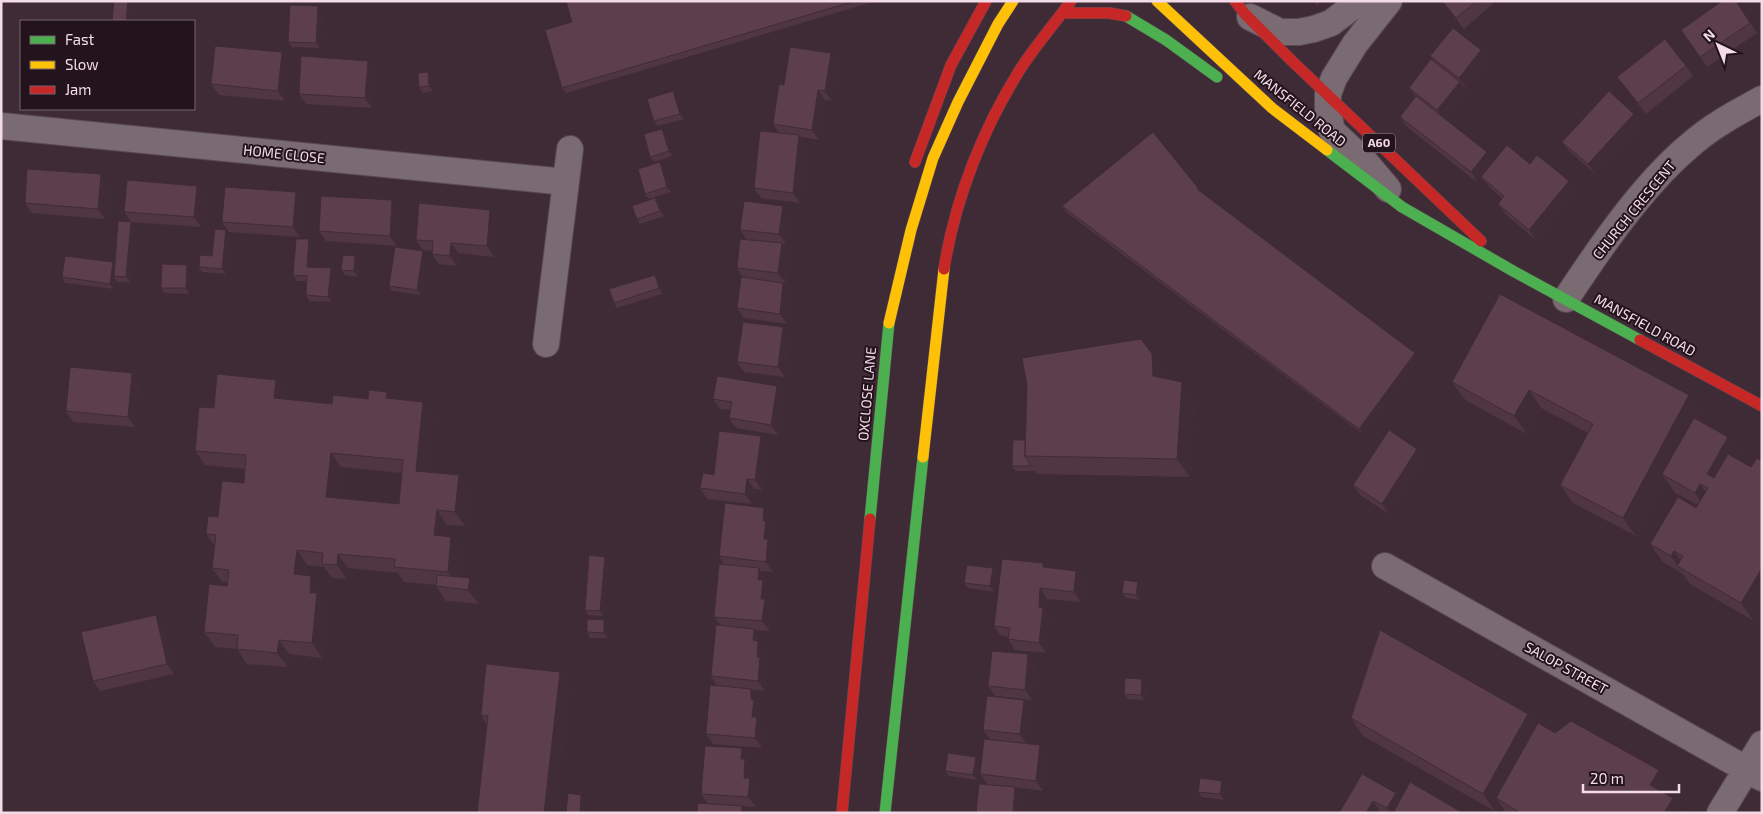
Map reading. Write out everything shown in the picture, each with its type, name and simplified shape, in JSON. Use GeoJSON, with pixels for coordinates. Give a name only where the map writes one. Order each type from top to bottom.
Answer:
{"type":"FeatureCollection","features":[{"type":"Feature","properties":{"kind":"main road"},"geometry":{"type":"LineString","coordinates":[[911,176],[924,132],[951,65],[986,1]]}},
{"type":"Feature","properties":{"kind":"main road","name":"OXCLOSE LANE"},"geometry":{"type":"LineString","coordinates":[[842,813],[890,320],[911,230],[934,158],[958,102],[998,24],[1013,1]]}},
{"type":"Feature","properties":{"kind":"main road"},"geometry":{"type":"LineString","coordinates":[[885,813],[940,300],[948,245],[969,173],[999,106],[1022,67],[1071,1]]}},
{"type":"Feature","properties":{"kind":"main road","name":"MANSFIELD ROAD"},"geometry":{"type":"LineString","coordinates":[[1157,1],[1272,108],[1402,207],[1513,271],[1762,406]]}},
{"type":"Feature","properties":{"kind":"main road","name":"MANSFIELD ROAD"},"geometry":{"type":"LineString","coordinates":[[1240,8],[1513,271]]}},
{"type":"Feature","properties":{"kind":"main road","name":"A60"},"geometry":{"type":"LineString","coordinates":[[1062,13],[1109,13],[1126,16],[1166,40],[1228,84],[1272,108]]}},
{"type":"Feature","properties":{"kind":"main road"},"geometry":{"type":"LineString","coordinates":[[890,320],[895,251]]}},
{"type":"Feature","properties":{"kind":"street"},"geometry":{"type":"LineString","coordinates":[[1240,8],[1280,32],[1299,32],[1331,23],[1360,1]]}},
{"type":"Feature","properties":{"kind":"street"},"geometry":{"type":"LineString","coordinates":[[1389,1],[1355,44],[1334,78],[1328,94],[1328,112],[1332,131],[1366,163],[1402,207]]}},
{"type":"Feature","properties":{"kind":"street","name":"CHURCH CRESCENT"},"geometry":{"type":"LineString","coordinates":[[1566,299],[1622,220],[1654,180],[1687,147],[1723,121],[1762,99]]}},
{"type":"Feature","properties":{"kind":"street","name":"HOME CLOSE"},"geometry":{"type":"LineString","coordinates":[[1,126],[566,182]]}},
{"type":"Feature","properties":{"kind":"street"},"geometry":{"type":"LineString","coordinates":[[546,344],[570,149]]}},
{"type":"Feature","properties":{"kind":"street","name":"SALOP STREET"},"geometry":{"type":"LineString","coordinates":[[1385,566],[1754,774]]}},
{"type":"Feature","properties":{"kind":"street"},"geometry":{"type":"LineString","coordinates":[[1720,813],[1754,774],[1762,744]]}},
{"type":"Feature","properties":{"kind":"building"},"geometry":{"type":"Polygon","coordinates":[[[114,1],[128,1],[126,20],[112,20],[114,1]]]}},
{"type":"Feature","properties":{"kind":"building"},"geometry":{"type":"Polygon","coordinates":[[[566,1],[855,1],[562,88],[545,30],[572,22],[566,1]]]}},
{"type":"Feature","properties":{"kind":"building"},"geometry":{"type":"Polygon","coordinates":[[[1442,1],[1477,1],[1456,18],[1442,1]]]}},
{"type":"Feature","properties":{"kind":"building"},"geometry":{"type":"Polygon","coordinates":[[[1722,1],[1736,1],[1750,23],[1700,57],[1681,30],[1722,1]]]}},
{"type":"Feature","properties":{"kind":"building"},"geometry":{"type":"Polygon","coordinates":[[[290,5],[318,6],[316,43],[288,42],[290,5]]]}},
{"type":"Feature","properties":{"kind":"building"},"geometry":{"type":"Polygon","coordinates":[[[1453,28],[1481,50],[1459,78],[1430,56],[1453,28]]]}},
{"type":"Feature","properties":{"kind":"building"},"geometry":{"type":"Polygon","coordinates":[[[1665,39],[1686,66],[1638,103],[1617,77],[1665,39]]]}},
{"type":"Feature","properties":{"kind":"building"},"geometry":{"type":"Polygon","coordinates":[[[215,46],[282,52],[278,91],[211,84],[215,46]]]}},
{"type":"Feature","properties":{"kind":"building"},"geometry":{"type":"Polygon","coordinates":[[[790,47],[831,53],[825,91],[818,90],[812,130],[773,124],[779,84],[784,85],[790,47]]]}},
{"type":"Feature","properties":{"kind":"building"},"geometry":{"type":"Polygon","coordinates":[[[301,56],[368,61],[365,98],[299,94],[301,56]]]}},
{"type":"Feature","properties":{"kind":"building"},"geometry":{"type":"Polygon","coordinates":[[[1431,59],[1460,82],[1437,110],[1409,88],[1431,59]]]}},
{"type":"Feature","properties":{"kind":"building"},"geometry":{"type":"Polygon","coordinates":[[[428,72],[429,86],[419,87],[418,73],[428,72]]]}},
{"type":"Feature","properties":{"kind":"building"},"geometry":{"type":"Polygon","coordinates":[[[673,91],[680,114],[654,121],[647,99],[673,91]]]}},
{"type":"Feature","properties":{"kind":"building"},"geometry":{"type":"Polygon","coordinates":[[[1609,91],[1634,114],[1588,164],[1562,142],[1609,91]]]}},
{"type":"Feature","properties":{"kind":"building"},"geometry":{"type":"Polygon","coordinates":[[[1416,96],[1487,152],[1471,172],[1400,117],[1416,96]]]}},
{"type":"Feature","properties":{"kind":"building"},"geometry":{"type":"Polygon","coordinates":[[[662,129],[669,151],[650,157],[644,134],[662,129]]]}},
{"type":"Feature","properties":{"kind":"building"},"geometry":{"type":"Polygon","coordinates":[[[760,131],[799,135],[793,193],[754,188],[760,131]]]}},
{"type":"Feature","properties":{"kind":"building"},"geometry":{"type":"Polygon","coordinates":[[[1153,132],[1197,189],[1415,353],[1359,429],[1062,206],[1153,132]]]}},
{"type":"Feature","properties":{"kind":"building"},"geometry":{"type":"Polygon","coordinates":[[[1507,145],[1530,164],[1537,155],[1569,181],[1529,230],[1498,204],[1504,196],[1481,177],[1507,145]]]}},
{"type":"Feature","properties":{"kind":"building"},"geometry":{"type":"Polygon","coordinates":[[[660,162],[667,187],[645,194],[638,169],[660,162]]]}},
{"type":"Feature","properties":{"kind":"building"},"geometry":{"type":"Polygon","coordinates":[[[27,169],[101,174],[98,209],[25,203],[27,169]]]}},
{"type":"Feature","properties":{"kind":"building"},"geometry":{"type":"Polygon","coordinates":[[[127,180],[197,186],[194,217],[124,212],[127,180]]]}},
{"type":"Feature","properties":{"kind":"building"},"geometry":{"type":"Polygon","coordinates":[[[225,187],[296,192],[293,227],[222,222],[225,187]]]}},
{"type":"Feature","properties":{"kind":"building"},"geometry":{"type":"Polygon","coordinates":[[[321,196],[392,200],[390,236],[319,231],[321,196]]]}},
{"type":"Feature","properties":{"kind":"building"},"geometry":{"type":"Polygon","coordinates":[[[655,198],[660,211],[637,219],[632,206],[655,198]]]}},
{"type":"Feature","properties":{"kind":"building"},"geometry":{"type":"Polygon","coordinates":[[[744,201],[783,206],[779,234],[740,230],[744,201]]]}},
{"type":"Feature","properties":{"kind":"building"},"geometry":{"type":"Polygon","coordinates":[[[419,203],[490,210],[487,246],[451,243],[450,256],[432,254],[433,241],[416,240],[419,203]]]}},
{"type":"Feature","properties":{"kind":"building"},"geometry":{"type":"Polygon","coordinates":[[[118,221],[131,222],[126,277],[114,276],[118,221]]]}},
{"type":"Feature","properties":{"kind":"building"},"geometry":{"type":"Polygon","coordinates":[[[215,229],[226,230],[222,269],[199,267],[200,255],[212,256],[215,229]]]}},
{"type":"Feature","properties":{"kind":"building"},"geometry":{"type":"Polygon","coordinates":[[[296,239],[309,239],[307,267],[331,268],[328,297],[306,295],[307,276],[293,275],[296,239]]]}},
{"type":"Feature","properties":{"kind":"building"},"geometry":{"type":"Polygon","coordinates":[[[740,239],[782,243],[778,273],[737,268],[740,239]]]}},
{"type":"Feature","properties":{"kind":"building"},"geometry":{"type":"Polygon","coordinates":[[[395,247],[423,251],[417,290],[389,286],[395,247]]]}},
{"type":"Feature","properties":{"kind":"building"},"geometry":{"type":"Polygon","coordinates":[[[343,255],[355,256],[354,271],[341,270],[343,255]]]}},
{"type":"Feature","properties":{"kind":"building"},"geometry":{"type":"Polygon","coordinates":[[[65,256],[113,262],[110,284],[62,277],[65,256]]]}},
{"type":"Feature","properties":{"kind":"building"},"geometry":{"type":"Polygon","coordinates":[[[162,264],[187,265],[186,288],[161,288],[162,264]]]}},
{"type":"Feature","properties":{"kind":"building"},"geometry":{"type":"Polygon","coordinates":[[[655,275],[659,288],[614,303],[609,289],[655,275]]]}},
{"type":"Feature","properties":{"kind":"building"},"geometry":{"type":"Polygon","coordinates":[[[741,277],[783,283],[780,314],[737,308],[741,277]]]}},
{"type":"Feature","properties":{"kind":"building"},"geometry":{"type":"Polygon","coordinates":[[[1500,294],[1689,395],[1623,518],[1560,485],[1593,424],[1529,390],[1514,416],[1452,382],[1500,294]]]}},
{"type":"Feature","properties":{"kind":"building"},"geometry":{"type":"Polygon","coordinates":[[[743,322],[783,327],[778,367],[737,362],[743,322]]]}},
{"type":"Feature","properties":{"kind":"building"},"geometry":{"type":"Polygon","coordinates":[[[1141,339],[1152,354],[1153,376],[1182,382],[1177,459],[1025,456],[1027,385],[1022,358],[1141,339]]]}},
{"type":"Feature","properties":{"kind":"building"},"geometry":{"type":"Polygon","coordinates":[[[70,367],[132,373],[128,417],[66,411],[70,367]]]}},
{"type":"Feature","properties":{"kind":"building"},"geometry":{"type":"Polygon","coordinates":[[[217,374],[276,380],[274,398],[332,404],[333,395],[368,399],[369,390],[387,392],[386,398],[423,402],[416,471],[459,475],[455,512],[437,510],[434,535],[451,537],[448,572],[394,567],[395,559],[338,554],[337,565],[322,564],[323,553],[297,550],[294,574],[311,576],[310,593],[317,593],[312,643],[279,640],[277,653],[237,649],[238,635],[204,632],[209,584],[227,586],[229,570],[212,568],[216,535],[206,534],[208,516],[218,517],[222,481],[244,483],[246,455],[195,451],[199,407],[214,408],[217,374]],[[331,453],[326,497],[399,504],[403,460],[331,453]]]}},
{"type":"Feature","properties":{"kind":"building"},"geometry":{"type":"Polygon","coordinates":[[[717,376],[777,386],[771,425],[729,418],[732,402],[713,399],[717,376]]]}},
{"type":"Feature","properties":{"kind":"building"},"geometry":{"type":"Polygon","coordinates":[[[1694,418],[1728,437],[1707,474],[1714,478],[1728,454],[1751,467],[1757,458],[1762,461],[1762,568],[1741,603],[1677,566],[1683,556],[1674,551],[1671,556],[1650,544],[1678,497],[1696,508],[1708,488],[1700,484],[1695,493],[1662,474],[1694,418]]]}},
{"type":"Feature","properties":{"kind":"building"},"geometry":{"type":"Polygon","coordinates":[[[1389,430],[1417,449],[1382,504],[1353,485],[1389,430]]]}},
{"type":"Feature","properties":{"kind":"building"},"geometry":{"type":"Polygon","coordinates":[[[719,431],[761,436],[755,480],[747,479],[745,494],[700,488],[703,473],[714,475],[719,431]]]}},
{"type":"Feature","properties":{"kind":"building"},"geometry":{"type":"Polygon","coordinates":[[[1013,440],[1025,440],[1025,456],[1031,466],[1012,466],[1013,440]]]}},
{"type":"Feature","properties":{"kind":"building"},"geometry":{"type":"Polygon","coordinates":[[[725,503],[764,508],[763,521],[766,521],[764,539],[768,539],[766,562],[719,556],[725,503]]]}},
{"type":"Feature","properties":{"kind":"building"},"geometry":{"type":"Polygon","coordinates":[[[589,555],[605,557],[600,611],[585,610],[589,555]]]}},
{"type":"Feature","properties":{"kind":"building"},"geometry":{"type":"Polygon","coordinates":[[[1002,559],[1043,563],[1043,567],[1076,571],[1074,592],[1040,588],[1039,607],[1043,608],[1039,643],[1008,639],[1010,628],[994,626],[1002,559]]]}},
{"type":"Feature","properties":{"kind":"building"},"geometry":{"type":"Polygon","coordinates":[[[719,564],[759,568],[758,580],[763,580],[761,599],[765,599],[762,621],[714,617],[719,564]]]}},
{"type":"Feature","properties":{"kind":"building"},"geometry":{"type":"Polygon","coordinates":[[[967,565],[993,568],[990,586],[964,583],[967,565]]]}},
{"type":"Feature","properties":{"kind":"building"},"geometry":{"type":"Polygon","coordinates":[[[437,575],[470,578],[468,590],[436,586],[437,575]]]}},
{"type":"Feature","properties":{"kind":"building"},"geometry":{"type":"Polygon","coordinates":[[[1124,580],[1138,582],[1136,595],[1122,593],[1124,580]]]}},
{"type":"Feature","properties":{"kind":"building"},"geometry":{"type":"Polygon","coordinates":[[[156,615],[167,664],[93,681],[81,632],[156,615]]]}},
{"type":"Feature","properties":{"kind":"building"},"geometry":{"type":"Polygon","coordinates":[[[587,619],[604,620],[604,633],[587,632],[587,619]]]}},
{"type":"Feature","properties":{"kind":"building"},"geometry":{"type":"Polygon","coordinates":[[[716,625],[754,629],[753,640],[758,641],[757,657],[760,657],[758,681],[711,676],[716,625]]]}},
{"type":"Feature","properties":{"kind":"building"},"geometry":{"type":"Polygon","coordinates":[[[1380,630],[1528,714],[1483,794],[1351,718],[1380,630]]]}},
{"type":"Feature","properties":{"kind":"building"},"geometry":{"type":"Polygon","coordinates":[[[992,651],[1028,654],[1025,690],[988,686],[992,651]]]}},
{"type":"Feature","properties":{"kind":"building"},"geometry":{"type":"Polygon","coordinates":[[[486,664],[560,672],[544,813],[477,813],[488,716],[481,715],[486,664]]]}},
{"type":"Feature","properties":{"kind":"building"},"geometry":{"type":"Polygon","coordinates":[[[1125,678],[1142,679],[1141,695],[1124,694],[1125,678]]]}},
{"type":"Feature","properties":{"kind":"building"},"geometry":{"type":"Polygon","coordinates":[[[710,685],[751,689],[751,699],[754,700],[752,717],[757,717],[755,738],[706,734],[710,685]]]}},
{"type":"Feature","properties":{"kind":"building"},"geometry":{"type":"Polygon","coordinates":[[[987,696],[1024,700],[1020,734],[983,730],[987,696]]]}},
{"type":"Feature","properties":{"kind":"building"},"geometry":{"type":"Polygon","coordinates":[[[1571,721],[1659,770],[1650,785],[1673,798],[1664,813],[1521,813],[1496,798],[1538,723],[1555,733],[1571,721]]]}},
{"type":"Feature","properties":{"kind":"building"},"geometry":{"type":"Polygon","coordinates":[[[984,739],[1040,745],[1036,781],[980,774],[984,739]]]}},
{"type":"Feature","properties":{"kind":"building"},"geometry":{"type":"Polygon","coordinates":[[[705,746],[742,748],[741,759],[745,759],[744,778],[750,778],[748,797],[701,794],[705,746]]]}},
{"type":"Feature","properties":{"kind":"building"},"geometry":{"type":"Polygon","coordinates":[[[948,753],[976,757],[973,775],[945,771],[948,753]]]}},
{"type":"Feature","properties":{"kind":"building"},"geometry":{"type":"Polygon","coordinates":[[[1362,774],[1396,793],[1387,808],[1373,801],[1366,813],[1339,813],[1362,774]]]}},
{"type":"Feature","properties":{"kind":"building"},"geometry":{"type":"Polygon","coordinates":[[[1200,778],[1222,781],[1220,794],[1198,792],[1200,778]]]}},
{"type":"Feature","properties":{"kind":"building"},"geometry":{"type":"Polygon","coordinates":[[[1410,782],[1463,813],[1393,813],[1410,782]]]}},
{"type":"Feature","properties":{"kind":"building"},"geometry":{"type":"Polygon","coordinates":[[[979,784],[1015,787],[1013,813],[976,813],[979,784]]]}},
{"type":"Feature","properties":{"kind":"building"},"geometry":{"type":"Polygon","coordinates":[[[568,793],[581,795],[580,813],[566,813],[568,793]]]}},
{"type":"Feature","properties":{"kind":"building"},"geometry":{"type":"Polygon","coordinates":[[[698,803],[742,806],[741,813],[697,813],[698,803]]]}},
{"type":"Feature","properties":{"kind":"traffic: fast"},"geometry":{"type":"LineString","coordinates":[[1126,16],[1166,40],[1217,77]]}},
{"type":"Feature","properties":{"kind":"traffic: fast"},"geometry":{"type":"LineString","coordinates":[[1327,150],[1402,207],[1513,271],[1640,340]]}},
{"type":"Feature","properties":{"kind":"traffic: fast"},"geometry":{"type":"LineString","coordinates":[[870,519],[889,323]]}},
{"type":"Feature","properties":{"kind":"traffic: fast"},"geometry":{"type":"LineString","coordinates":[[885,813],[923,457]]}},
{"type":"Feature","properties":{"kind":"traffic: slow"},"geometry":{"type":"LineString","coordinates":[[889,323],[911,230],[933,158],[958,102],[998,24],[1013,1]]}},
{"type":"Feature","properties":{"kind":"traffic: slow"},"geometry":{"type":"LineString","coordinates":[[1157,1],[1272,108],[1327,150]]}},
{"type":"Feature","properties":{"kind":"traffic: slow"},"geometry":{"type":"LineString","coordinates":[[923,457],[944,269]]}},
{"type":"Feature","properties":{"kind":"traffic: jam"},"geometry":{"type":"LineString","coordinates":[[915,162],[951,65],[986,1]]}},
{"type":"Feature","properties":{"kind":"traffic: jam"},"geometry":{"type":"LineString","coordinates":[[944,269],[955,216],[963,190],[994,115],[1021,68],[1071,1]]}},
{"type":"Feature","properties":{"kind":"traffic: jam"},"geometry":{"type":"LineString","coordinates":[[1235,1],[1245,14],[1292,61],[1481,241]]}},
{"type":"Feature","properties":{"kind":"traffic: jam"},"geometry":{"type":"LineString","coordinates":[[1062,13],[1109,13],[1126,16]]}},
{"type":"Feature","properties":{"kind":"traffic: jam"},"geometry":{"type":"LineString","coordinates":[[1640,340],[1762,406]]}},
{"type":"Feature","properties":{"kind":"traffic: jam"},"geometry":{"type":"LineString","coordinates":[[842,813],[870,519]]}}]}
